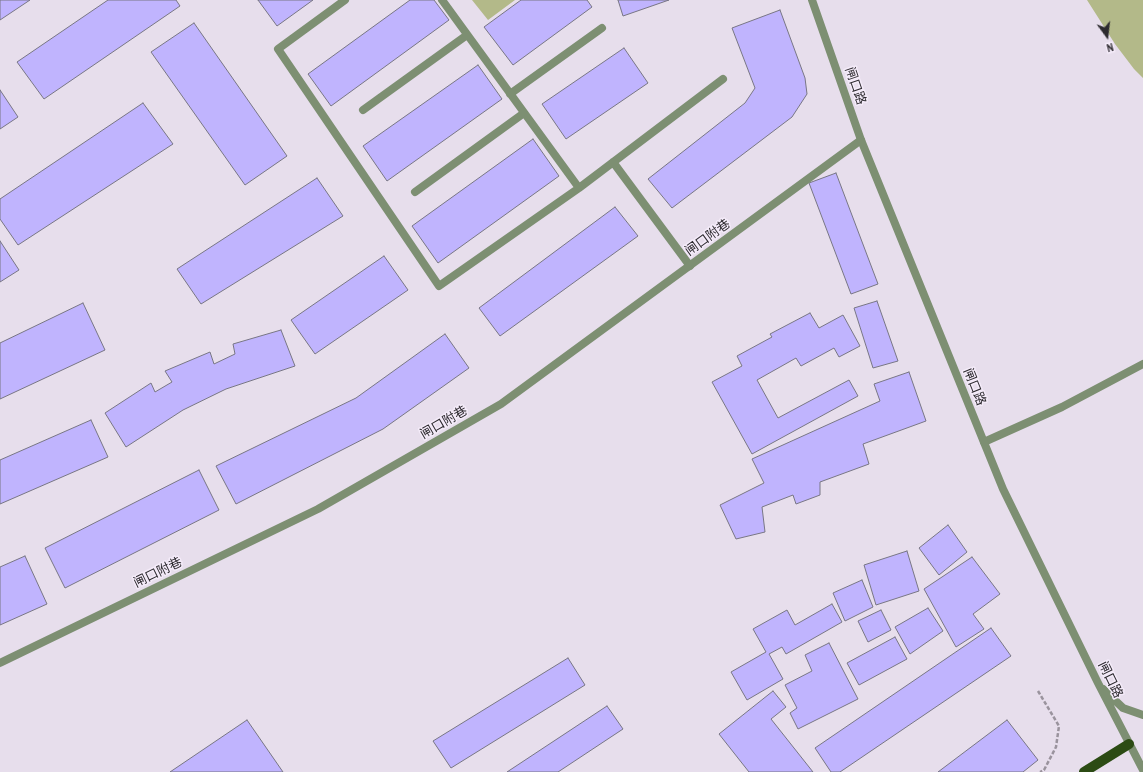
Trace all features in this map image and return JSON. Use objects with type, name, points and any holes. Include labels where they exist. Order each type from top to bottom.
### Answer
[{"type":"main road","points":[[1084,772],[1129,744]]},
{"type":"street","points":[[345,0],[278,48],[439,286],[579,188],[723,79]]},
{"type":"street","points":[[442,0],[579,188]]},
{"type":"street","name":"闸口路","points":[[812,0],[861,140],[1003,489],[1098,683],[1143,770]]},
{"type":"street","points":[[510,94],[602,28]]},
{"type":"street","points":[[363,110],[467,35]]},
{"type":"street","points":[[415,192],[524,113]]},
{"type":"street","name":"闸口附巷","points":[[0,663],[318,509],[501,404],[861,140]]},
{"type":"street","points":[[613,162],[690,266]]},
{"type":"street","points":[[984,442],[1062,407],[1143,364]]},
{"type":"street","points":[[1098,683],[1123,708],[1143,715]]},
{"type":"path","points":[[1038,691],[1059,726],[1056,747],[1044,770],[1040,772]]},
{"type":"green space","points":[[472,0],[515,0],[488,20]]},
{"type":"green space","points":[[1087,0],[1143,0],[1143,78],[1134,69],[1115,44]]},
{"type":"building","points":[[0,0],[30,0],[0,20]]},
{"type":"building","points":[[108,0],[176,0],[180,6],[44,99],[17,62]]},
{"type":"building","points":[[258,0],[313,0],[277,26]]},
{"type":"building","points":[[410,0],[434,0],[449,20],[331,106],[308,74]]},
{"type":"building","points":[[521,0],[587,0],[592,7],[513,65],[484,27]]},
{"type":"building","points":[[618,0],[669,0],[623,16]]},
{"type":"building","points":[[780,10],[805,78],[807,94],[792,117],[672,208],[648,179],[745,103],[755,88],[732,28]]},
{"type":"building","points":[[194,23],[287,156],[245,185],[151,52]]},
{"type":"building","points":[[624,48],[648,83],[566,139],[542,104]]},
{"type":"building","points":[[478,65],[502,99],[387,181],[363,146]]},
{"type":"building","points":[[0,90],[18,117],[0,129]]},
{"type":"building","points":[[143,103],[173,144],[18,245],[0,219],[0,199]]},
{"type":"building","points":[[533,139],[559,176],[438,263],[412,226]]},
{"type":"building","points":[[836,173],[878,284],[851,294],[809,183]]},
{"type":"building","points":[[317,178],[343,216],[201,304],[177,269]]},
{"type":"building","points":[[615,207],[638,236],[500,336],[479,308]]},
{"type":"building","points":[[0,241],[19,270],[0,282]]},
{"type":"building","points":[[384,256],[408,290],[315,354],[291,320]]},
{"type":"building","points":[[877,301],[898,361],[873,368],[854,308]]},
{"type":"building","points":[[83,303],[105,350],[0,399],[0,343]]},
{"type":"building","points":[[810,313],[819,328],[843,315],[860,346],[839,357],[834,348],[801,366],[796,358],[757,380],[778,418],[849,380],[858,396],[752,454],[712,382],[742,366],[737,356],[772,337],[770,334]]},
{"type":"building","points":[[281,330],[295,366],[226,389],[183,410],[126,447],[105,413],[151,383],[155,392],[172,382],[165,371],[210,352],[214,364],[235,354],[233,344]]},
{"type":"building","points":[[445,334],[469,368],[383,429],[236,504],[216,466],[356,398]]},
{"type":"building","points":[[909,372],[926,421],[863,444],[869,464],[820,482],[820,495],[796,504],[793,495],[762,507],[765,532],[736,539],[720,505],[764,483],[752,459],[880,401],[874,384]]},
{"type":"building","points":[[91,420],[108,457],[0,504],[0,460]]},
{"type":"building","points":[[199,470],[219,510],[65,588],[45,548]]},
{"type":"building","points":[[948,525],[967,552],[939,575],[919,548]]},
{"type":"building","points":[[907,551],[919,591],[876,605],[864,565]]},
{"type":"building","points":[[25,556],[47,604],[0,625],[0,567]]},
{"type":"building","points":[[972,557],[1000,594],[973,614],[984,629],[956,647],[924,589]]},
{"type":"building","points":[[862,580],[873,607],[845,621],[833,593]]},
{"type":"building","points":[[832,604],[842,622],[786,654],[782,647],[769,654],[783,679],[747,700],[731,672],[766,652],[753,629],[787,610],[795,625]]},
{"type":"building","points":[[928,608],[943,631],[910,654],[895,627]]},
{"type":"building","points":[[881,610],[891,630],[868,642],[858,621]]},
{"type":"building","points":[[991,628],[1011,656],[840,772],[831,772],[815,748]]},
{"type":"building","points":[[895,637],[907,659],[859,685],[847,663]]},
{"type":"building","points":[[829,643],[858,699],[798,729],[790,713],[797,708],[785,685],[812,671],[805,655]]},
{"type":"building","points":[[568,658],[585,685],[451,768],[433,741]]},
{"type":"building","points":[[773,691],[786,707],[771,719],[813,772],[749,772],[719,734]]},
{"type":"building","points":[[607,706],[623,729],[558,772],[507,772]]},
{"type":"building","points":[[247,720],[283,772],[170,772]]},
{"type":"building","points":[[1007,720],[1038,760],[1023,772],[938,772]]}]
